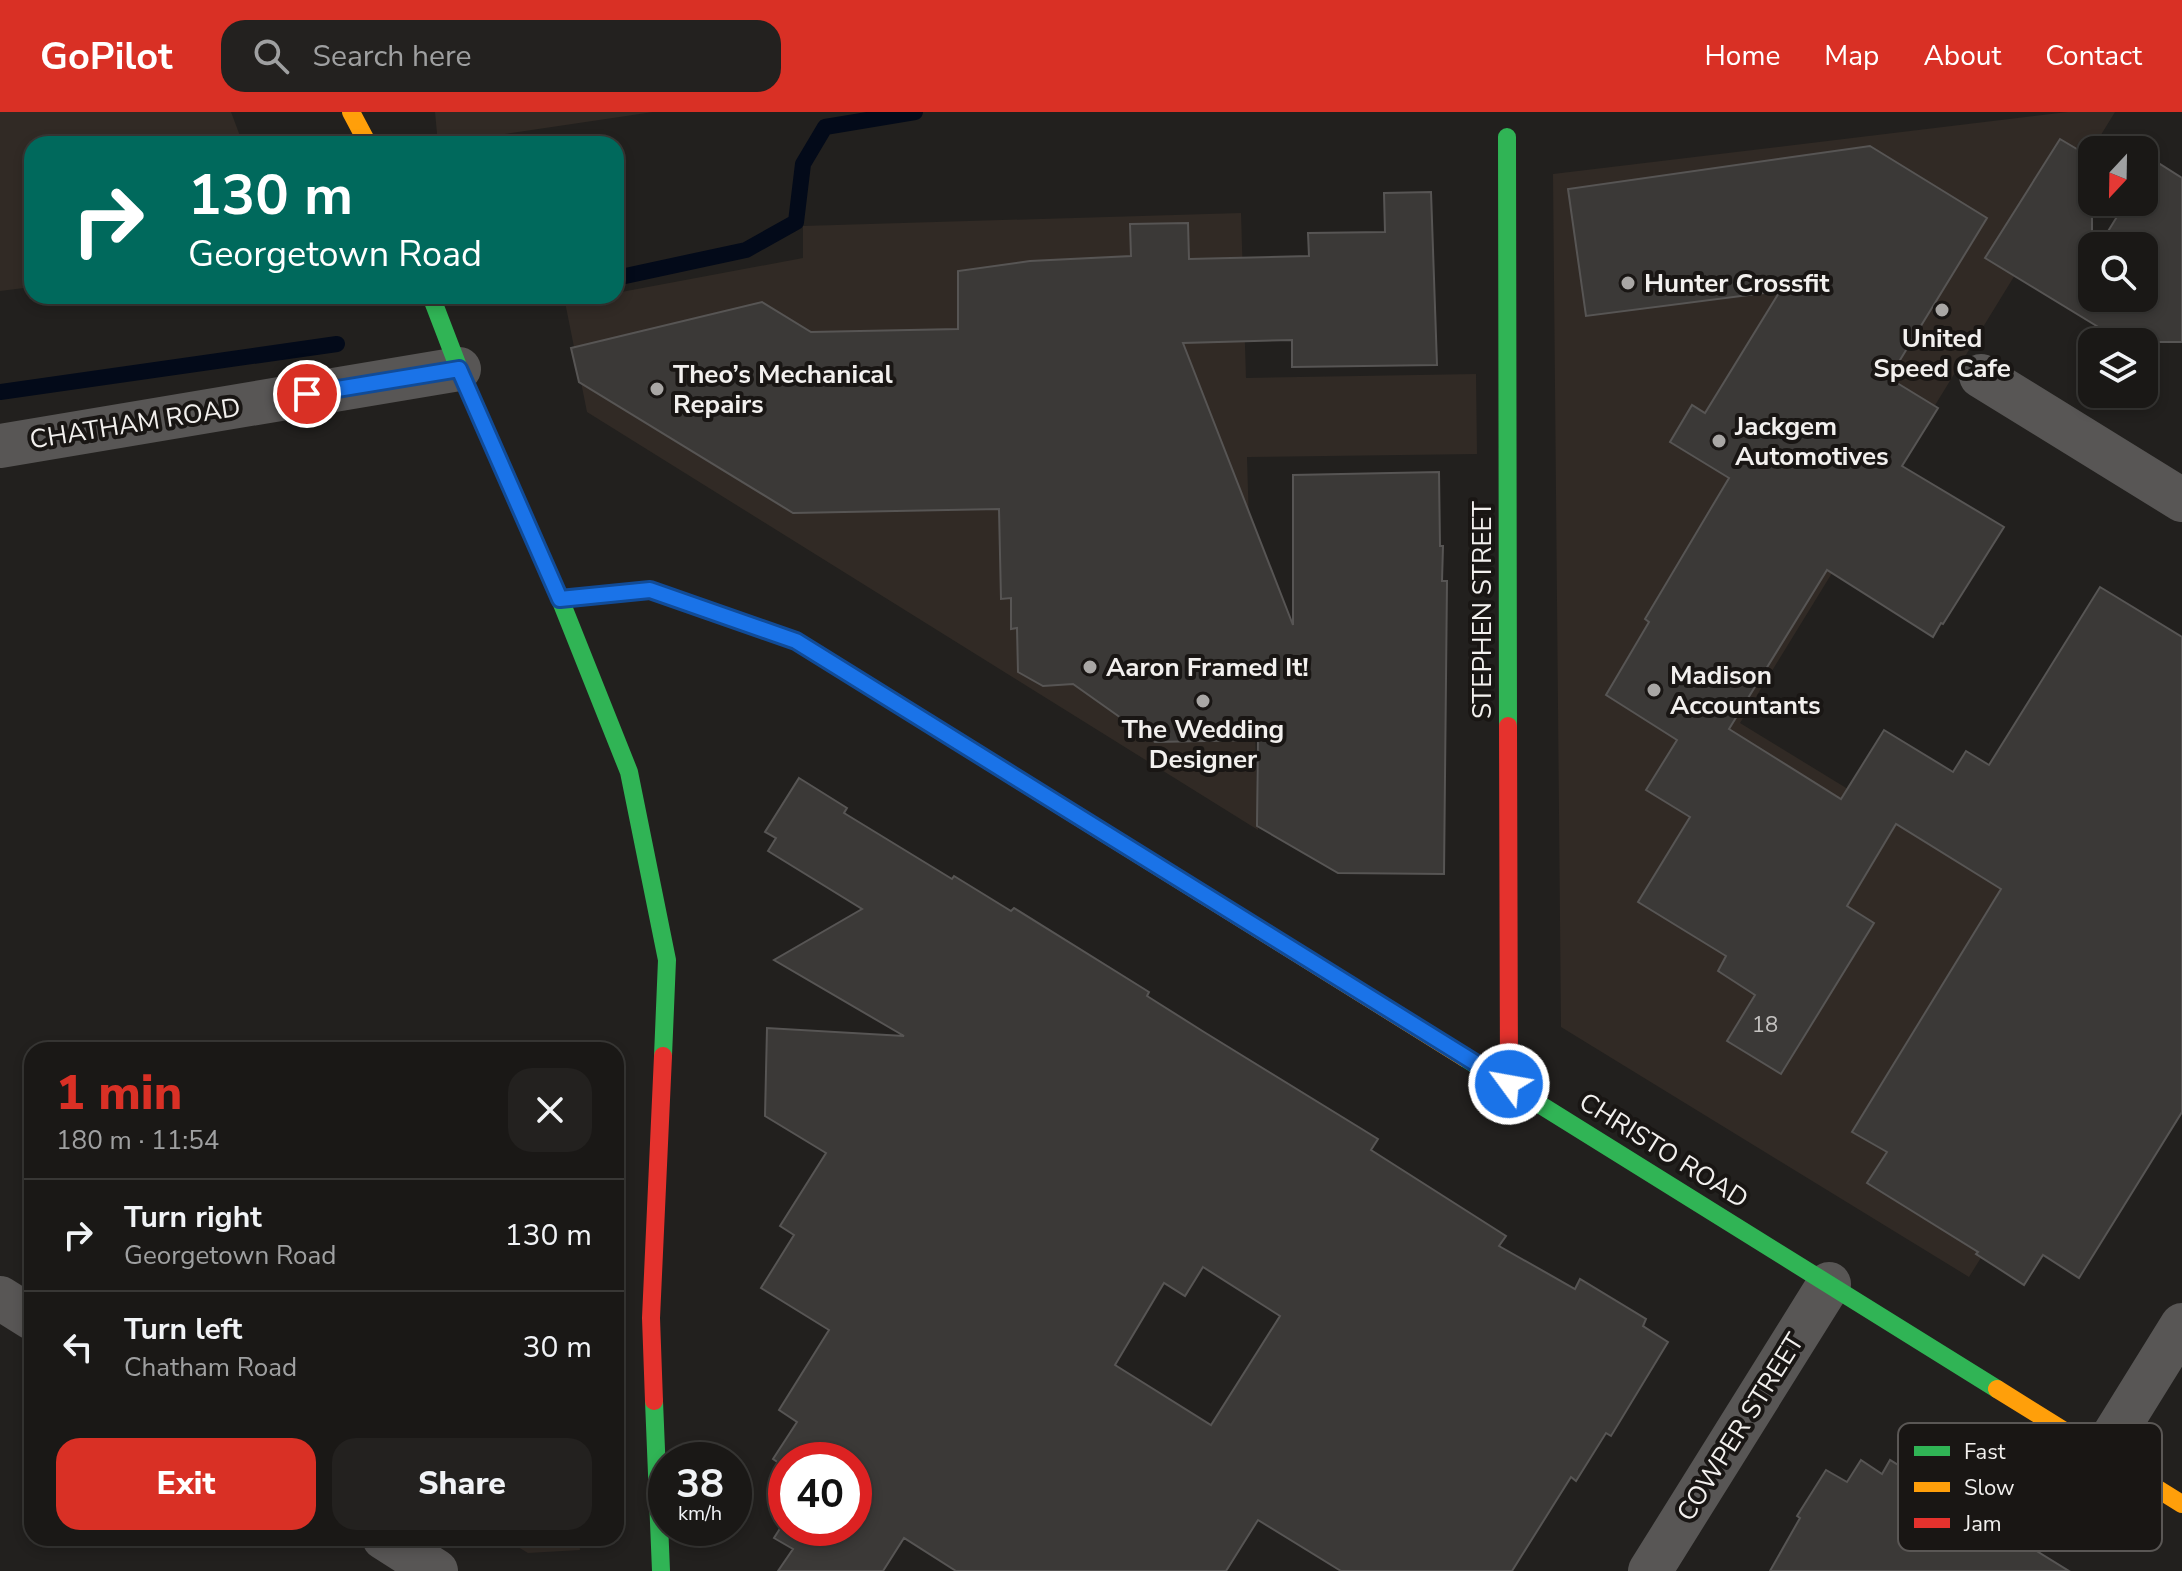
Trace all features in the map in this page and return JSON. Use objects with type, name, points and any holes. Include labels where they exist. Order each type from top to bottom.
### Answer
[{"type":"street","points":[[351,112],[364,136]]},
{"type":"street","points":[[371,112],[376,136]]},
{"type":"street","name":"STEPHEN STREET","points":[[1507,137],[1509,1084]]},
{"type":"street","points":[[434,304],[459,369],[560,599],[629,772],[667,960],[651,1318],[661,1571]]},
{"type":"street","name":"CHATHAM ROAD","points":[[0,446],[459,369]]},
{"type":"street","points":[[1981,376],[2182,500]]},
{"type":"street","name":"CHRISTO ROAD","points":[[560,599],[650,590],[796,641],[2052,1423]]},
{"type":"street","name":"COWPER STREET","points":[[1650,1571],[1829,1284]]},
{"type":"street","points":[[0,1298],[24,1313]]},
{"type":"street","points":[[2121,1423],[2182,1325]]},
{"type":"street","name":"CHRISTO ROAD","points":[[2162,1492],[2182,1504]]},
{"type":"street","points":[[397,1546],[436,1571]]},
{"type":"shaded area","points":[[0,112],[231,112],[240,136],[24,136],[24,288],[0,291]]},
{"type":"shaded area","points":[[435,112],[653,112],[492,136],[437,136]]},
{"type":"shaded area","points":[[2068,112],[2115,112],[2100,136],[2078,136],[2078,172],[1740,723],[2155,977],[1969,1277],[1561,1027],[1553,174]]},
{"type":"shaded area","points":[[1241,213],[1246,378],[1476,374],[1477,454],[1247,457],[1258,830],[587,412],[565,304],[624,304],[624,292],[803,258],[803,226]]},
{"type":"shaded area","points":[[516,1546],[580,1546],[580,1550],[528,1553]]},
{"type":"building","points":[[2060,139],[2078,150],[2078,216],[2092,216],[2092,232],[2078,232],[2078,312],[2158,312],[2158,232],[2108,232],[2117,216],[2158,216],[2158,163],[2182,178],[2182,342],[2158,342],[2158,328],[2100,328],[1985,258]]},
{"type":"building","points":[[1870,146],[1987,218],[1889,378],[1938,408],[1902,466],[2004,527],[1933,637],[1827,570],[1729,729],[1841,799],[1884,730],[1953,772],[1966,751],[1989,765],[2100,587],[2182,637],[2182,1112],[2079,1278],[2043,1255],[2024,1285],[1976,1254],[1978,1252],[1867,1183],[1887,1152],[1852,1132],[2001,889],[1896,824],[1847,906],[1874,923],[1781,1074],[1727,1041],[1755,995],[1718,971],[1726,956],[1638,902],[1690,817],[1646,790],[1677,740],[1606,695],[1649,622],[1645,619],[1729,478],[1670,442],[1692,405],[1705,413],[1780,291],[1586,316],[1568,189]]},
{"type":"building","points":[[1431,192],[1437,365],[1292,367],[1292,340],[1183,343],[1293,625],[1293,475],[1439,472],[1442,581],[1447,581],[1444,874],[1338,873],[1257,826],[1258,740],[1155,742],[1073,684],[1043,686],[1018,672],[1017,628],[1011,629],[1011,598],[1001,599],[999,509],[793,513],[579,382],[571,348],[762,302],[811,332],[958,329],[958,271],[1030,261],[1131,256],[1130,224],[1188,223],[1189,259],[1309,256],[1308,233],[1385,232],[1384,193]]},
{"type":"building","points":[[799,778],[847,808],[844,813],[952,879],[954,876],[1011,911],[1014,908],[1149,992],[1147,996],[1378,1139],[1371,1150],[1506,1236],[1499,1246],[1575,1289],[1580,1279],[1646,1319],[1643,1326],[1668,1342],[1611,1436],[1606,1433],[1576,1481],[1571,1477],[1512,1571],[1341,1571],[1258,1520],[1226,1571],[956,1571],[904,1538],[883,1571],[778,1571],[793,1549],[788,1546],[872,1546],[872,1442],[784,1442],[797,1422],[779,1410],[829,1330],[761,1288],[794,1235],[780,1226],[826,1153],[765,1116],[767,1028],[904,1036],[774,960],[862,909],[768,851],[776,838],[765,832]],"holes":[[[1203,1267],[1280,1316],[1211,1425],[1115,1365],[1164,1283],[1185,1296]]]},
{"type":"building","points":[[1861,1460],[1882,1474],[1890,1460],[1898,1465],[1898,1551],[2037,1551],[2069,1571],[1770,1571],[1800,1518],[1797,1516],[1826,1470],[1847,1482]]},
{"type":"waterway","points":[[624,276],[746,250],[796,222],[803,164],[825,127],[915,112]]},
{"type":"waterway","points":[[0,392],[337,344]]},
{"type":"traffic: fast","points":[[1507,137],[1508,726]]},
{"type":"traffic: fast","points":[[434,304],[459,369],[560,599],[629,772],[667,960],[663,1056]]},
{"type":"traffic: fast","points":[[560,599],[650,590],[796,641],[955,740]]},
{"type":"traffic: fast","points":[[1465,1058],[1997,1389]]},
{"type":"traffic: fast","points":[[654,1401],[661,1571]]},
{"type":"traffic: slow","points":[[351,112],[364,136]]},
{"type":"traffic: slow","points":[[955,740],[1465,1058]]},
{"type":"traffic: slow","points":[[1997,1389],[2052,1423]]},
{"type":"traffic: slow","points":[[2162,1492],[2182,1504]]},
{"type":"traffic: jam","points":[[1508,726],[1509,1084]]},
{"type":"traffic: jam","points":[[654,1401],[651,1318],[663,1056]]},
{"type":"place","name":"Hunter Crossfit","points":[[1628,283]]},
{"type":"place","name":"United Speed Cafe","points":[[1942,310]]},
{"type":"place","name":"Theo’s Mechanical Repairs","points":[[657,389]]},
{"type":"place","name":"Jackgem Automotives","points":[[1719,441]]},
{"type":"place","name":"Aaron Framed It!","points":[[1090,667]]},
{"type":"place","name":"Madison Accountants","points":[[1654,690]]},
{"type":"place","name":"The Wedding Designer","points":[[1203,701]]},
{"type":"route","points":[[307,394],[459,369],[560,599],[650,590],[796,641],[1509,1084]]}]
